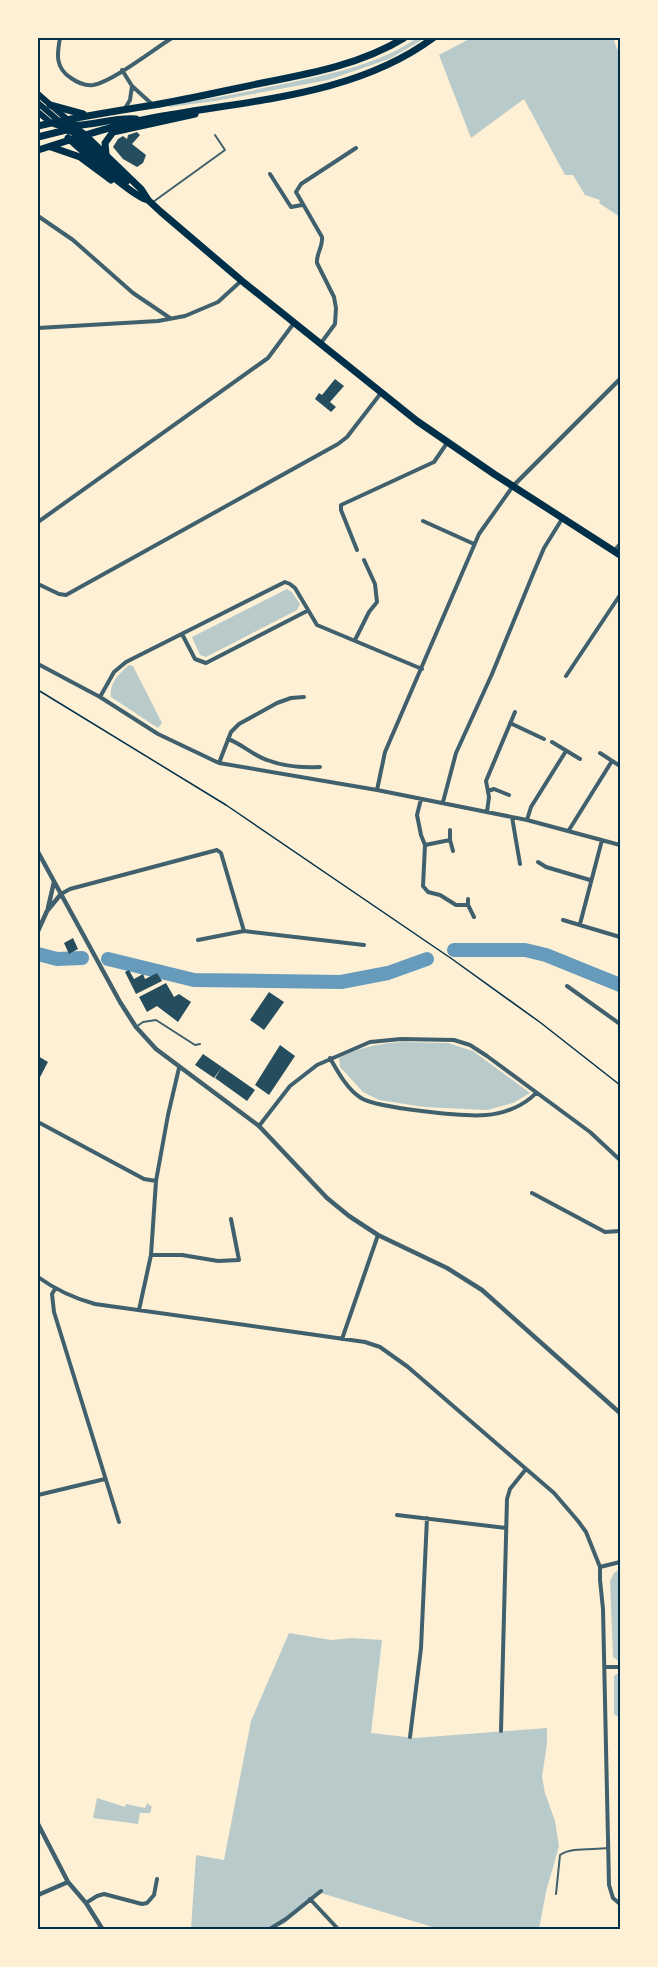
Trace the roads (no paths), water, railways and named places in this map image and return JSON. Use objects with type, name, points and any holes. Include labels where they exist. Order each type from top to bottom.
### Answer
[{"type":"highway","points":[[38,137],[90,115],[153,105],[313,73],[380,52],[404,38]]},
{"type":"highway","points":[[38,150],[145,119],[350,81],[392,63],[433,38]]},
{"type":"highway","points":[[50,105],[90,115]]},
{"type":"highway","points":[[106,154],[105,143],[113,132],[193,115],[202,110]]},
{"type":"highway","points":[[38,126],[64,126],[121,118],[145,119]]},
{"type":"highway","points":[[64,126],[130,190],[147,201],[381,393],[447,443],[617,553]]},
{"type":"highway","points":[[64,126],[77,137],[106,154],[141,189],[147,201]]},
{"type":"highway","points":[[48,147],[80,157],[135,199],[147,201]]},
{"type":"main road","points":[[38,94],[50,105],[64,126]]},
{"type":"main road","points":[[38,103],[64,126]]},
{"type":"main road","points":[[38,112],[64,126]]},
{"type":"street","points":[[60,38],[58,59],[62,70],[79,83],[90,85],[122,70],[172,38]]},
{"type":"street","points":[[122,70],[132,86],[153,105]]},
{"type":"street","points":[[124,110],[130,100],[132,86]]},
{"type":"street","points":[[321,343],[335,324],[336,303],[317,263],[317,256],[323,244],[322,237],[297,196],[297,188],[356,148]]},
{"type":"street","points":[[270,174],[291,207],[302,204]]},
{"type":"street","points":[[38,216],[73,240],[134,293],[171,319]]},
{"type":"street","points":[[38,328],[171,319],[185,316],[208,307],[227,295],[242,281]]},
{"type":"street","points":[[38,522],[268,358],[294,322]]},
{"type":"street","points":[[377,790],[385,752],[479,534],[513,486],[621,380]]},
{"type":"street","points":[[38,584],[66,595],[338,444],[347,437],[381,393]]},
{"type":"street","points":[[357,550],[341,505],[434,462],[447,443]]},
{"type":"street","points":[[442,802],[456,753],[492,674],[544,548],[562,518]]},
{"type":"street","points":[[423,521],[475,544]]},
{"type":"street","points":[[617,553],[621,544]]},
{"type":"street","points":[[355,640],[369,612],[377,602],[375,584],[364,560]]},
{"type":"street","points":[[99,698],[114,672],[126,662],[285,582],[295,588],[317,626],[422,669]]},
{"type":"street","points":[[566,676],[621,594]]},
{"type":"street","points":[[182,634],[195,659],[206,663],[307,611]]},
{"type":"street","points":[[38,664],[158,734],[219,763],[442,802],[569,830],[621,845]]},
{"type":"street","points":[[219,763],[231,732],[239,724],[277,703],[291,698],[304,697]]},
{"type":"street","points":[[487,812],[489,797],[486,781],[515,712]]},
{"type":"street","points":[[510,723],[544,739]]},
{"type":"street","points":[[228,739],[265,759],[302,766],[320,766]]},
{"type":"street","points":[[552,742],[580,759]]},
{"type":"street","points":[[527,820],[531,807],[566,751]]},
{"type":"street","points":[[600,753],[621,766]]},
{"type":"street","points":[[569,830],[612,761]]},
{"type":"street","points":[[487,791],[494,789],[509,795]]},
{"type":"street","points":[[421,799],[417,815],[425,845],[423,886],[428,892],[440,895],[456,905],[468,905]]},
{"type":"street","points":[[512,817],[520,864]]},
{"type":"street","points":[[450,830],[453,851]]},
{"type":"street","points":[[425,845],[450,840]]},
{"type":"street","points":[[580,924],[602,840]]},
{"type":"street","points":[[48,910],[61,894],[70,889],[217,850],[221,853],[244,931]]},
{"type":"street","points":[[38,852],[136,1027],[156,1049],[259,1125],[327,1198],[349,1216],[378,1235],[447,1268],[483,1290],[621,1413]]},
{"type":"street","points":[[538,862],[546,867],[590,880]]},
{"type":"street","points":[[544,875],[546,867]]},
{"type":"street","points":[[38,931],[48,910],[54,882]]},
{"type":"street","points":[[468,899],[468,905],[474,917]]},
{"type":"street","points":[[563,920],[621,937]]},
{"type":"street","points":[[198,940],[244,931],[364,945]]},
{"type":"street","points":[[567,986],[621,1024]]},
{"type":"street","points":[[259,1125],[291,1086],[317,1065],[330,1058],[370,1042],[401,1039],[454,1040],[470,1045],[487,1056],[591,1132],[621,1160]]},
{"type":"street","points":[[330,1058],[339,1074],[361,1098],[382,1106],[486,1115],[520,1105],[536,1093]]},
{"type":"street","points":[[139,1310],[151,1255],[156,1181],[179,1068]]},
{"type":"street","points":[[38,1122],[144,1179],[156,1181]]},
{"type":"street","points":[[532,1193],[605,1232],[621,1231]]},
{"type":"street","points":[[151,1255],[182,1255],[218,1261],[239,1260],[231,1220]]},
{"type":"street","points":[[342,1339],[378,1235]]},
{"type":"street","points":[[38,1277],[55,1289],[76,1299],[95,1304],[342,1339],[380,1347],[393,1354],[554,1494],[586,1532],[600,1567],[605,1668],[610,1893],[621,1904]]},
{"type":"street","points":[[55,1289],[52,1294],[54,1312],[119,1522]]},
{"type":"street","points":[[501,1731],[507,1499],[510,1489],[526,1468]]},
{"type":"street","points":[[38,1495],[105,1479]]},
{"type":"street","points":[[397,1515],[506,1528]]},
{"type":"street","points":[[410,1737],[421,1648],[427,1518]]},
{"type":"street","points":[[600,1567],[621,1562]]},
{"type":"street","points":[[605,1668],[621,1667]]},
{"type":"street","points":[[38,1824],[68,1882],[86,1903],[103,1929]]},
{"type":"street","points":[[86,1903],[104,1894],[142,1904],[147,1903],[154,1895],[157,1879]]},
{"type":"street","points":[[38,1895],[68,1882]]},
{"type":"street","points":[[268,1929],[286,1919],[321,1891]]},
{"type":"street","points":[[310,1899],[339,1929]]},
{"type":"lane","points":[[147,201],[225,150],[215,135]]},
{"type":"lane","points":[[136,1027],[156,1020],[195,1045],[200,1044]]},
{"type":"lane","points":[[556,1894],[560,1854],[566,1851],[608,1848]]},
{"type":"waterway","points":[[454,950],[525,950],[546,955],[620,985]]},
{"type":"waterway","points":[[38,954],[57,959],[82,958]]},
{"type":"waterway","points":[[108,959],[194,980],[341,982],[388,973],[427,959]]}]
